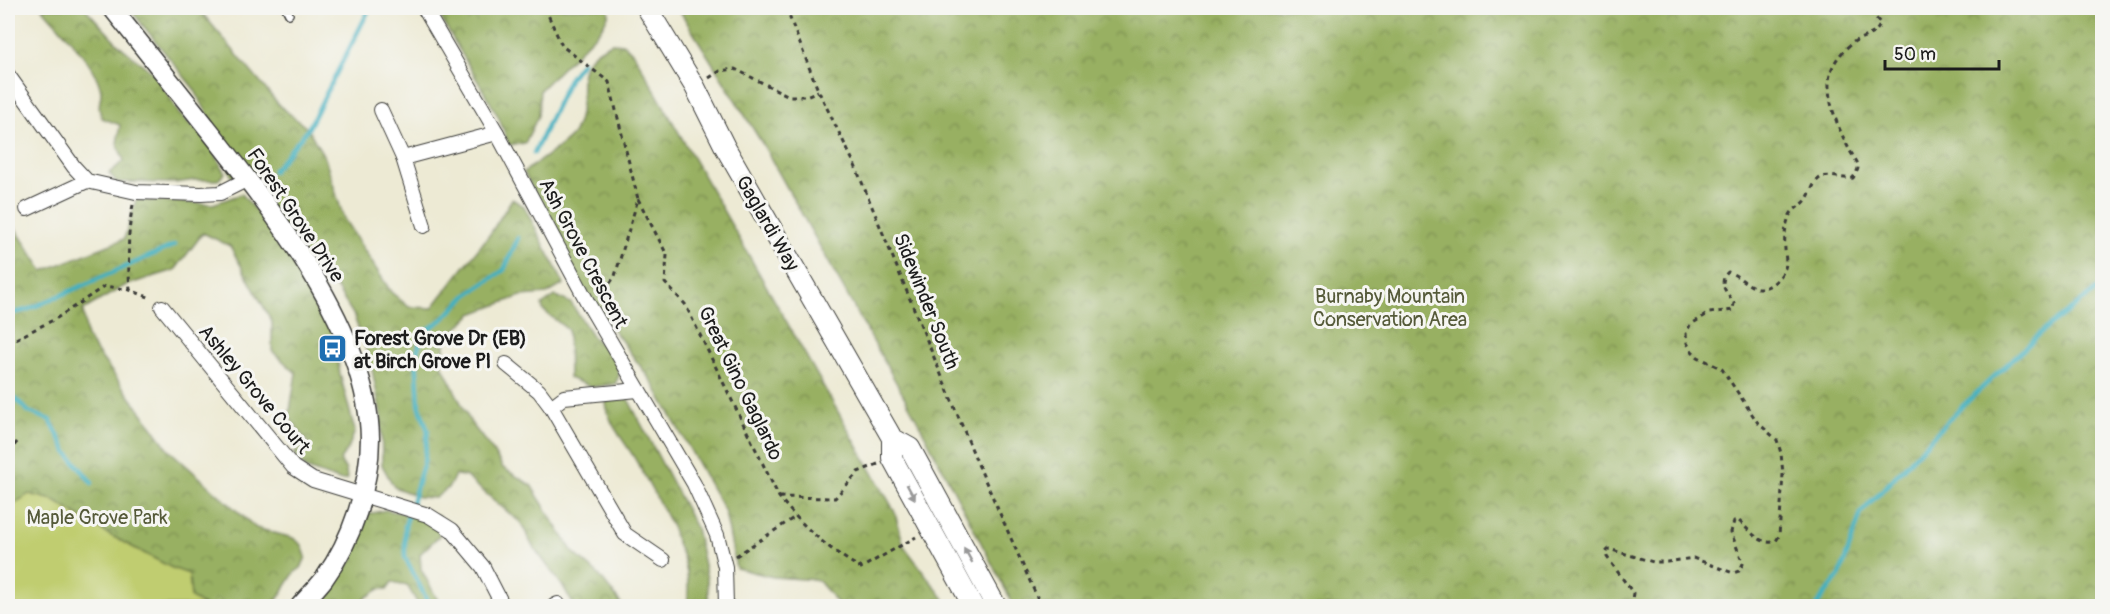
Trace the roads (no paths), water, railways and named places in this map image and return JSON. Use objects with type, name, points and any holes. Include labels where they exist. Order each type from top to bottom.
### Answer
[{"type":"main road","name":"Gaglardi Way","points":[[647,8],[695,87],[725,147],[892,438],[892,458],[973,606]]},
{"type":"main road","name":"Gaglardi Way","points":[[892,438],[910,448],[996,606]]},
{"type":"street","name":"Forest Grove Drive","points":[[112,8],[248,179],[296,248],[335,315],[354,355],[366,399],[370,438],[362,496],[339,554],[324,578],[300,606]]},
{"type":"street","name":"Ash Grove Crescent","points":[[424,8],[497,133],[589,305],[694,484],[717,535],[723,560],[726,606]]},
{"type":"street","points":[[8,75],[74,167],[87,181],[136,192],[201,194],[220,193],[248,179]]},
{"type":"street","points":[[381,110],[403,158],[424,226]]},
{"type":"street","points":[[403,158],[497,133]]},
{"type":"street","points":[[27,209],[87,181]]},
{"type":"street","name":"Ashley Grove Court","points":[[162,307],[293,467],[313,480],[417,512],[452,530],[483,567],[503,606]]},
{"type":"street","points":[[506,364],[539,391],[551,407],[625,534],[663,560]]},
{"type":"street","points":[[551,407],[564,397],[638,390]]},
{"type":"waterway","points":[[273,171],[308,129],[370,8]]},
{"type":"waterway","points":[[534,153],[569,79],[582,62]]},
{"type":"waterway","points":[[430,606],[405,557],[405,526],[424,462],[428,431],[419,405],[416,355],[423,333],[443,319],[467,295],[504,270],[518,238]]},
{"type":"waterway","points":[[8,314],[27,310],[175,245]]},
{"type":"waterway","points":[[1816,606],[1840,575],[1861,513],[1954,414],[2044,330],[2102,286]]},
{"type":"waterway","points":[[8,391],[29,412],[50,420],[67,452],[92,483]]},
{"type":"place","name":"Forest Grove Dr (EB) at Birch Grove Pl","points":[[333,349]]},
{"type":"park label","name":"Burnaby Mountain Conservation Area","points":[[1390,308]]},
{"type":"park label","name":"Maple Grove Park","points":[[97,517]]}]
